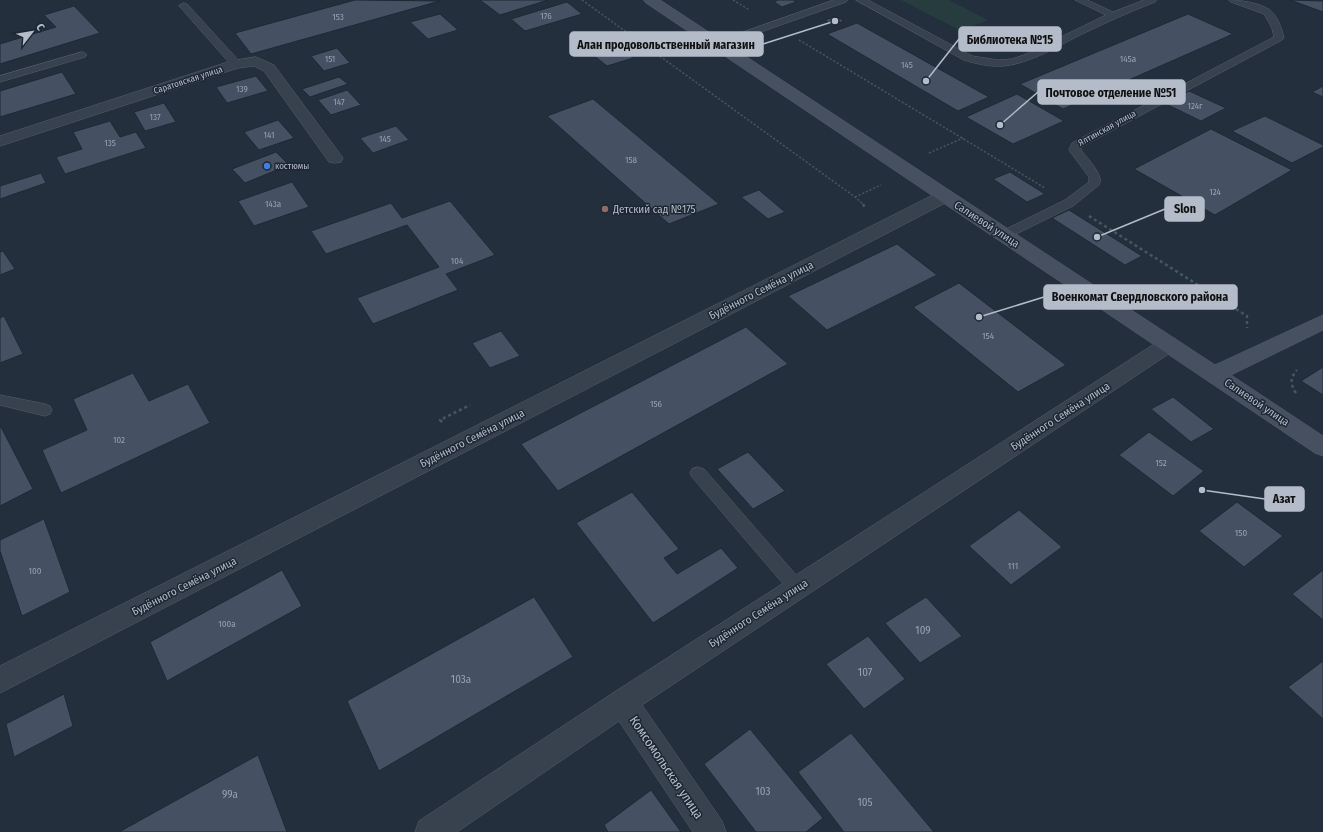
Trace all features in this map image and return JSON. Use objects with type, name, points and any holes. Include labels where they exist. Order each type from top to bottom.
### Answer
[{"type":"main road","name":"Салиевой улица","points":[[651,0],[1323,447]]},
{"type":"main road","points":[[1214,374],[1323,322]]},
{"type":"street","name":"Саратовская улица","points":[[0,141],[236,64],[256,61],[269,68],[335,158]]},
{"type":"street","name":"Будённого Семёна улица","points":[[0,680],[944,196]]},
{"type":"street","name":"Будённого Семёна улица","points":[[430,832],[623,702],[1169,344]]},
{"type":"street","name":"Комсомольская улица","points":[[623,702],[711,832]]},
{"type":"lane","points":[[718,44],[842,0]]},
{"type":"lane","points":[[861,0],[968,58],[982,62],[999,64],[1014,62],[1027,57],[1113,15],[1152,0]]},
{"type":"lane","points":[[1080,0],[1113,15]]},
{"type":"lane","name":"Ялтинская улица","points":[[1004,235],[1069,203],[1095,183],[1095,177],[1075,150],[1076,145],[1278,38],[1277,28],[1267,12],[1234,0]]},
{"type":"lane","points":[[184,6],[236,64]]},
{"type":"lane","points":[[0,79],[82,55]]},
{"type":"lane","points":[[0,400],[45,410]]},
{"type":"lane","points":[[698,473],[797,588]]},
{"type":"path","points":[[582,0],[856,197],[864,205],[866,212]]},
{"type":"path","points":[[734,0],[1069,203],[1247,316],[1246,334]]},
{"type":"path","points":[[929,153],[963,138]]},
{"type":"path","points":[[856,197],[882,185]]},
{"type":"path","points":[[1297,370],[1293,374],[1291,383],[1297,396]]},
{"type":"path","points":[[458,445],[440,420],[475,402]]},
{"type":"green space","points":[[901,0],[949,0],[988,20],[961,31]]},
{"type":"building","points":[[355,0],[440,1],[251,54],[235,33]]},
{"type":"building","points":[[480,0],[548,0],[500,15]]},
{"type":"building","points":[[778,0],[793,0],[796,2],[782,7],[774,2]]},
{"type":"building","points":[[1290,0],[1323,1],[1323,12]]},
{"type":"building","points":[[567,2],[582,14],[525,31],[511,19]]},
{"type":"building","points":[[74,6],[100,33],[0,64],[0,44],[56,27],[44,15]]},
{"type":"building","points":[[440,14],[458,30],[428,39],[410,22]]},
{"type":"building","points":[[1188,14],[1233,34],[1063,109],[1020,84]]},
{"type":"building","points":[[836,16],[844,21],[833,25],[825,20]]},
{"type":"building","points":[[857,23],[989,97],[958,111],[827,34]]},
{"type":"building","points":[[603,34],[633,58],[607,66],[577,42]]},
{"type":"building","points":[[337,48],[350,63],[324,71],[311,56]]},
{"type":"building","points":[[62,72],[76,94],[0,117],[0,91]]},
{"type":"building","points":[[256,76],[268,91],[227,103],[216,87]]},
{"type":"building","points":[[339,77],[348,84],[310,97],[302,89]]},
{"type":"building","points":[[1323,86],[1323,97],[1312,92]]},
{"type":"building","points":[[347,90],[361,105],[331,115],[318,100]]},
{"type":"building","points":[[1189,91],[1226,108],[1201,121],[1164,103]]},
{"type":"building","points":[[1017,94],[1064,121],[1013,144],[966,117]]},
{"type":"building","points":[[593,99],[719,204],[669,224],[547,116]]},
{"type":"building","points":[[164,103],[176,122],[145,131],[134,112]]},
{"type":"building","points":[[1265,116],[1323,145],[1323,147],[1292,163],[1232,131]]},
{"type":"building","points":[[278,120],[294,138],[259,150],[244,132]]},
{"type":"building","points":[[110,121],[120,137],[136,132],[146,148],[65,174],[56,157],[82,149],[73,132]]},
{"type":"building","points":[[396,126],[409,140],[373,153],[360,138]]},
{"type":"building","points":[[1211,129],[1292,170],[1215,215],[1134,169]]},
{"type":"building","points":[[276,152],[289,165],[245,183],[232,169]]},
{"type":"building","points":[[1010,172],[1045,194],[1027,202],[993,179]]},
{"type":"building","points":[[41,173],[46,183],[0,199],[0,186]]},
{"type":"building","points":[[292,182],[309,207],[254,226],[238,201]]},
{"type":"building","points":[[759,190],[785,212],[768,219],[741,197]]},
{"type":"building","points":[[450,201],[495,255],[446,274],[458,290],[373,324],[357,298],[439,267],[407,225],[326,254],[311,231],[391,203],[402,218]]},
{"type":"building","points":[[1069,210],[1142,256],[1125,265],[1052,218]]},
{"type":"building","points":[[897,244],[937,275],[827,330],[788,296]]},
{"type":"building","points":[[3,251],[15,269],[0,275],[0,252]]},
{"type":"building","points":[[959,283],[1066,365],[1018,392],[913,307]]},
{"type":"building","points":[[1177,286],[1204,304],[1196,309],[1169,291]]},
{"type":"building","points":[[4,316],[23,354],[0,363],[0,318]]},
{"type":"building","points":[[746,327],[788,364],[558,491],[521,444]]},
{"type":"building","points":[[501,331],[520,356],[490,368],[472,343]]},
{"type":"building","points":[[1323,367],[1323,395],[1301,381]]},
{"type":"building","points":[[133,373],[149,401],[188,384],[210,423],[61,493],[42,450],[87,430],[73,399]]},
{"type":"building","points":[[1173,397],[1214,429],[1191,442],[1151,409]]},
{"type":"building","points":[[0,425],[33,489],[0,506]]},
{"type":"building","points":[[1149,432],[1204,471],[1173,496],[1119,455]]},
{"type":"building","points":[[748,452],[785,491],[753,509],[717,469]]},
{"type":"building","points":[[632,492],[679,549],[664,558],[677,574],[721,548],[738,568],[653,623],[576,523]]},
{"type":"building","points":[[1237,502],[1283,536],[1244,567],[1199,531]]},
{"type":"building","points":[[1019,510],[1062,547],[1011,585],[969,546]]},
{"type":"building","points":[[44,519],[70,592],[22,616],[0,551],[0,540]]},
{"type":"building","points":[[282,570],[302,606],[167,681],[150,642]]},
{"type":"building","points":[[1323,570],[1323,620],[1292,594]]},
{"type":"building","points":[[534,597],[573,657],[379,771],[347,701]]},
{"type":"building","points":[[926,597],[962,636],[920,663],[885,623]]},
{"type":"building","points":[[868,636],[905,679],[864,709],[826,664]]},
{"type":"building","points":[[1323,661],[1323,719],[1288,687]]},
{"type":"building","points":[[64,694],[73,726],[14,757],[6,724]]},
{"type":"building","points":[[750,729],[823,818],[806,832],[756,832],[704,764]]},
{"type":"building","points":[[851,733],[934,832],[844,832],[798,772]]},
{"type":"building","points":[[258,755],[287,832],[119,832]]},
{"type":"building","points":[[651,790],[681,832],[608,832],[604,825]]},
{"type":"place","name":"Алан продовольственный магазин","points":[[835,21]]},
{"type":"place","name":"Библиотека №15","points":[[926,81]]},
{"type":"place","name":"Почтовое отделение №51","points":[[1000,125]]},
{"type":"place","name":"костюмы","points":[[267,166]]},
{"type":"place","name":"Детский сад №175","points":[[605,209]]},
{"type":"place","name":"Slon","points":[[1097,237]]},
{"type":"place","name":"Военкомат Свердловского района","points":[[979,317]]},
{"type":"place","name":"Азат","points":[[1202,490]]}]
